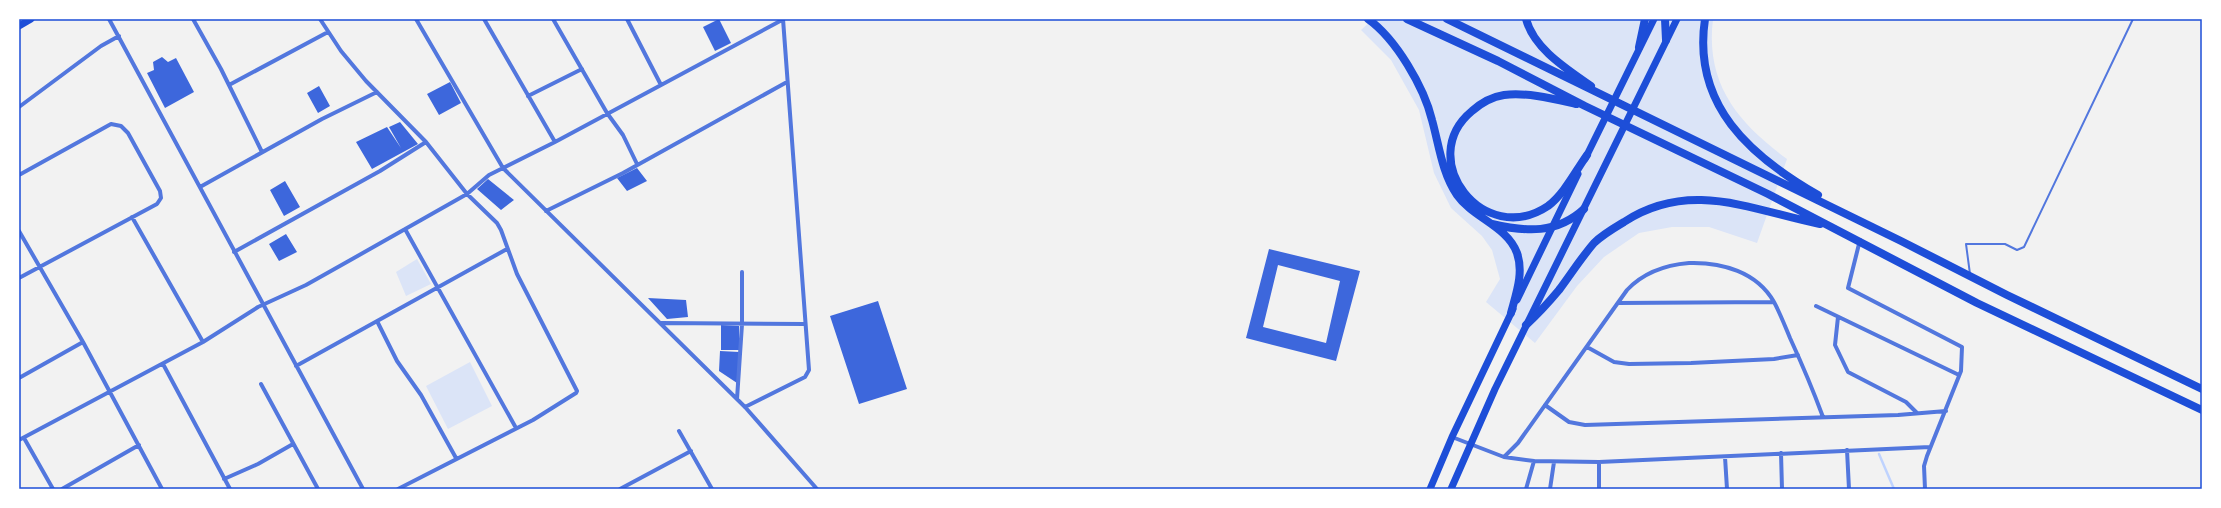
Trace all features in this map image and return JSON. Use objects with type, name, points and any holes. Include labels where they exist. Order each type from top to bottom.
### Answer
[{"type":"highway","points":[[1368,19],[1390,40],[1410,70],[1427,102],[1447,176],[1457,195],[1472,211],[1491,224],[1512,243],[1520,263],[1520,275],[1511,313]]},
{"type":"highway","points":[[1407,19],[1498,61],[1585,106],[1860,240],[1977,302],[2202,410]]},
{"type":"highway","points":[[1447,19],[1854,218],[1970,277],[2202,389]]},
{"type":"highway","points":[[1526,19],[1530,30],[1544,48],[1606,97]]},
{"type":"highway","points":[[1639,47],[1645,19]]},
{"type":"highway","points":[[1665,19],[1666,40]]},
{"type":"highway","points":[[1705,19],[1704,46],[1710,82],[1719,108],[1729,123],[1741,139],[1761,157],[1854,218]]},
{"type":"highway","points":[[1585,106],[1532,96],[1512,95],[1490,99],[1470,112],[1458,128],[1453,138],[1451,160],[1458,184],[1472,202],[1490,213],[1508,217],[1528,216],[1549,205],[1561,192],[1587,155]]},
{"type":"highway","points":[[1526,325],[1554,296],[1595,242],[1634,216],[1661,205],[1681,200],[1702,199],[1757,208],[1832,226]]},
{"type":"highway","points":[[1491,224],[1523,230],[1552,228],[1571,220],[1584,209]]},
{"type":"main road","points":[[19,26],[31,19]]},
{"type":"main road","points":[[1430,489],[1452,437],[1511,313],[1627,71],[1654,19]]},
{"type":"main road","points":[[1451,489],[1470,444],[1526,325],[1677,19]]},
{"type":"street","points":[[109,19],[262,305],[363,489]]},
{"type":"street","points":[[193,19],[229,85],[262,152]]},
{"type":"street","points":[[320,19],[353,67],[426,142],[467,194],[497,223],[517,274],[577,390],[576,393],[543,414],[398,489]]},
{"type":"street","points":[[416,19],[503,168],[745,407],[817,489]]},
{"type":"street","points":[[484,19],[555,142]]},
{"type":"street","points":[[553,19],[608,113],[623,135],[637,164]]},
{"type":"street","points":[[627,19],[662,85]]},
{"type":"street","points":[[19,440],[110,393],[203,342],[262,305],[306,285],[406,229],[467,194],[489,175],[555,142],[782,20],[808,374],[745,407]]},
{"type":"street","points":[[229,85],[328,32]]},
{"type":"street","points":[[19,107],[100,46],[119,36]]},
{"type":"street","points":[[528,96],[582,69]]},
{"type":"street","points":[[546,211],[637,164],[787,82]]},
{"type":"street","points":[[200,187],[322,119],[377,92]]},
{"type":"street","points":[[19,175],[111,124],[121,126],[128,133],[160,191],[160,198],[157,204],[19,278]]},
{"type":"street","points":[[234,252],[380,171],[426,142]]},
{"type":"street","points":[[132,217],[203,342]]},
{"type":"street","points":[[406,229],[437,288],[516,428]]},
{"type":"street","points":[[19,231],[82,342],[162,489]]},
{"type":"street","points":[[1860,240],[1848,288],[1961,346],[1959,375],[1924,466],[1925,489]]},
{"type":"street","points":[[296,366],[507,249]]},
{"type":"street","points":[[1504,457],[1518,443],[1636,280],[1649,272],[1664,267],[1694,263],[1710,264],[1734,269],[1758,282],[1774,302],[1798,355],[1823,417]]},
{"type":"street","points":[[737,399],[742,324],[742,272]]},
{"type":"street","points":[[1618,303],[1774,302]]},
{"type":"street","points":[[1816,306],[1959,375]]},
{"type":"street","points":[[1838,317],[1835,341],[1848,372],[1906,402],[1917,413]]},
{"type":"street","points":[[377,321],[397,361],[420,394],[456,458]]},
{"type":"street","points":[[661,324],[805,324]]},
{"type":"street","points":[[19,378],[82,342]]},
{"type":"street","points":[[1587,347],[1614,362],[1629,364],[1774,359],[1798,355]]},
{"type":"street","points":[[162,364],[230,489]]},
{"type":"street","points":[[261,384],[318,489]]},
{"type":"street","points":[[1545,405],[1569,422],[1584,425],[1823,417],[1946,411]]},
{"type":"street","points":[[679,431],[712,489]]},
{"type":"street","points":[[1452,437],[1504,457],[1554,462],[1599,462],[1847,450],[1930,448]]},
{"type":"street","points":[[24,438],[53,489]]},
{"type":"street","points":[[224,479],[258,464],[293,444]]},
{"type":"street","points":[[62,489],[139,445]]},
{"type":"street","points":[[1847,450],[1850,489]]},
{"type":"street","points":[[620,489],[691,451]]},
{"type":"street","points":[[1781,453],[1782,489]]},
{"type":"street","points":[[1725,457],[1727,489]]},
{"type":"street","points":[[1526,489],[1534,461]]},
{"type":"street","points":[[1550,489],[1554,462]]},
{"type":"street","points":[[1599,462],[1599,489]]},
{"type":"lane","points":[[1970,277],[1966,244],[2005,244],[2017,250],[2024,247],[2133,19]]},
{"type":"shaded area","points":[[1373,19],[1713,19],[1712,42],[1714,63],[1720,82],[1729,100],[1740,116],[1754,131],[1787,159],[1757,243],[1709,227],[1672,227],[1639,233],[1604,257],[1577,286],[1535,343],[1486,302],[1500,279],[1492,250],[1482,236],[1451,208],[1434,173],[1419,110],[1391,60],[1361,30]]},
{"type":"shaded area","points":[[417,259],[431,284],[406,296],[396,272]]},
{"type":"shaded area","points":[[470,362],[492,406],[448,429],[426,386]]},
{"type":"building","points":[[719,19],[731,43],[715,51],[703,27]]},
{"type":"building","points":[[162,57],[168,62],[176,58],[194,92],[165,108],[147,73],[154,70],[153,62]]},
{"type":"building","points":[[450,82],[461,103],[439,115],[427,94]]},
{"type":"building","points":[[319,86],[330,106],[318,113],[307,93]]},
{"type":"building","points":[[400,122],[418,144],[372,169],[356,142],[387,127],[401,148],[389,127]]},
{"type":"building","points":[[637,168],[647,181],[627,191],[617,178]]},
{"type":"building","points":[[488,179],[514,200],[501,210],[477,189]]},
{"type":"building","points":[[285,181],[300,207],[284,216],[270,190]]},
{"type":"building","points":[[286,234],[297,252],[279,261],[269,244]]},
{"type":"building","points":[[1269,249],[1360,271],[1336,361],[1246,338]],"holes":[[[1278,265],[1340,281],[1326,343],[1263,327]]]},
{"type":"building","points":[[648,298],[686,300],[688,317],[667,319]]},
{"type":"building","points":[[878,301],[907,389],[859,404],[830,316]]},
{"type":"building","points":[[721,325],[739,326],[739,350],[721,350]]},
{"type":"building","points":[[720,351],[739,352],[737,383],[719,371]]},
{"type":"waterway","points":[[1879,454],[1894,489]]}]
